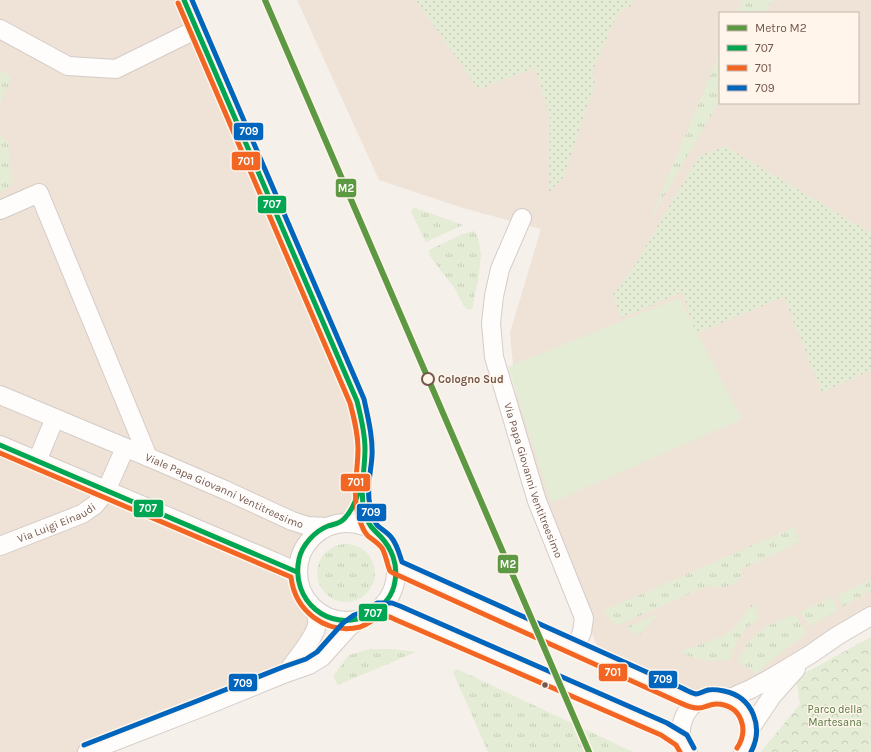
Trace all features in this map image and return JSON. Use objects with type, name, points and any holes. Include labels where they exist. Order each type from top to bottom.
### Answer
[{"type":"street","name":"Viale Papa Giovanni Ventitreesimo","points":[[184,0],[357,401],[366,442],[362,480],[362,500],[366,518],[372,530]]},
{"type":"street","points":[[0,29],[68,66],[116,69],[196,29]]},
{"type":"street","points":[[0,210],[39,193],[148,457]]},
{"type":"street","name":"Via Papa Giovanni Ventitreesimo","points":[[522,218],[500,269],[494,296],[490,323],[494,357],[537,501],[584,618],[582,632],[575,648]]},
{"type":"street","name":"Viale Papa Giovanni Ventitreesimo","points":[[0,396],[148,457],[292,521],[308,526],[332,525],[348,523],[364,526],[372,530],[383,539],[392,553],[396,567],[394,586],[390,595],[380,608],[368,617],[350,621],[337,620],[321,615],[308,603],[304,597],[297,572],[299,559],[302,551],[312,537],[332,525],[348,515],[356,500],[362,480]]},
{"type":"street","points":[[37,461],[55,418]]},
{"type":"street","points":[[0,445],[297,572]]},
{"type":"street","points":[[106,491],[125,448]]},
{"type":"street","name":"Via Luigi Einaudi","points":[[0,546],[82,514],[96,505],[106,491]]},
{"type":"street","points":[[396,567],[679,695],[698,701]]},
{"type":"street","points":[[380,608],[391,610],[664,729],[686,749]]},
{"type":"street","points":[[286,673],[305,649],[316,630],[318,620],[315,610]]},
{"type":"street","points":[[728,699],[751,689],[772,677],[871,616]]},
{"type":"street","points":[[87,752],[309,665],[322,657],[348,628],[358,620]]},
{"type":"street","points":[[750,729],[772,696],[810,654]]},
{"type":"street","points":[[686,749],[682,727],[684,717],[690,708],[698,701],[718,697],[728,699],[737,704],[749,721],[750,736],[744,752]]},
{"type":"shaded area","points":[[0,0],[185,0],[361,432],[355,495],[344,514],[337,521],[331,522],[316,530],[304,542],[297,559],[295,574],[297,588],[315,621],[283,671],[77,752],[0,752]]},
{"type":"shaded area","points":[[297,0],[871,0],[871,613],[750,688],[699,699],[599,651],[540,500],[518,416],[510,333],[541,229],[463,208],[379,180]]},
{"type":"green space","points":[[416,0],[633,0],[631,6],[618,13],[593,70],[595,85],[564,176],[549,193],[550,118],[535,68],[479,90]]},
{"type":"green space","points":[[742,0],[773,0],[767,12],[736,12]]},
{"type":"green space","points":[[719,54],[719,102],[649,222]]},
{"type":"green space","points":[[0,70],[12,77],[0,104]]},
{"type":"green space","points":[[0,134],[8,143],[13,184],[0,192]]},
{"type":"green space","points":[[725,146],[871,233],[871,370],[822,393],[784,297],[695,334],[683,292],[621,318],[613,294],[630,273],[699,156]]},
{"type":"green space","points":[[413,208],[463,225],[426,242],[412,214],[411,211]]},
{"type":"green space","points":[[475,231],[479,241],[481,255],[474,302],[472,309],[467,310],[454,287],[430,256],[429,250],[463,234]]},
{"type":"green space","points":[[679,298],[742,419],[551,503],[508,367]]},
{"type":"green space","points":[[794,527],[800,542],[740,570],[743,578],[730,585],[714,587],[709,585],[619,625],[610,620],[604,612],[608,608]]},
{"type":"green space","points":[[340,544],[352,544],[367,552],[375,567],[375,579],[367,594],[352,602],[340,602],[325,594],[317,579],[317,567],[325,552]]},
{"type":"green space","points":[[871,580],[871,590],[843,607],[838,595]]},
{"type":"green space","points":[[832,597],[838,610],[810,626],[800,612]]},
{"type":"green space","points":[[753,604],[759,619],[748,627],[740,636],[734,647],[730,660],[706,661],[679,652],[723,636],[735,627]]},
{"type":"green space","points":[[795,614],[807,634],[779,654],[756,674],[747,667],[738,663],[753,636],[775,622]]},
{"type":"green space","points":[[655,615],[659,615],[640,635],[625,628]]},
{"type":"green space","name":"Parco della Martesana","points":[[871,637],[871,752],[761,752],[800,704],[796,678]]},
{"type":"green space","points":[[370,649],[393,649],[416,652],[338,685],[333,676],[349,655]]},
{"type":"green space","points":[[457,669],[633,752],[488,752],[453,672]]},
{"type":"metro line","name":"M2","points":[[265,0],[589,752]]},
{"type":"transit line","name":"707","points":[[184,0],[357,401],[365,443],[362,490],[363,507],[370,525],[385,542],[391,552],[395,563],[396,575],[391,594],[379,609],[371,614],[353,620],[340,620],[327,616],[316,610],[307,600],[300,588],[298,574],[299,559],[306,544],[318,531],[344,519],[355,501],[362,481]]},
{"type":"transit line","name":"709","points":[[192,0],[364,399],[372,442],[368,493],[371,510],[377,525],[389,535],[395,543],[402,562],[690,692],[698,694],[708,690],[714,690],[734,694],[749,706],[756,723],[755,742],[751,752]]},
{"type":"transit line","name":"701","points":[[178,3],[350,403],[356,426],[358,443],[355,489],[356,506],[364,531],[382,548],[390,571],[686,706],[702,708],[712,704],[718,704],[733,709],[738,714],[743,727],[741,741],[737,748]]},
{"type":"transit line","name":"707","points":[[0,445],[297,572]]},
{"type":"transit line","name":"701","points":[[0,453],[291,577],[294,589],[306,610],[314,618],[324,624],[347,629],[360,627],[377,618],[387,616],[661,735],[676,745],[680,752]]},
{"type":"transit line","name":"709","points":[[84,745],[306,659],[317,652],[343,623],[354,615],[365,611],[377,603],[392,603],[667,723],[687,735],[694,748]]},
{"type":"place","name":"Cologno Sud","points":[[428,379]]}]
